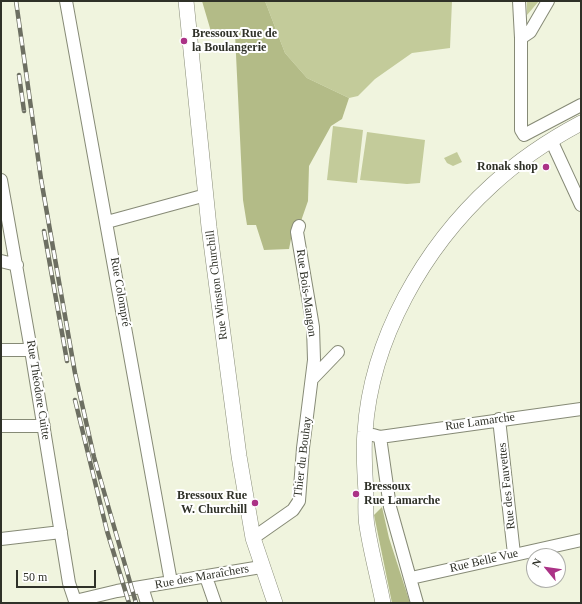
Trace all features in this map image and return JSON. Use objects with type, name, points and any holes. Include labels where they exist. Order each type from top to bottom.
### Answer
[{"type":"main road","name":"Rue Winston Churchill","points":[[186,1],[206,195],[226,360],[253,538],[261,567],[275,603]]},
{"type":"main road","points":[[383,603],[367,524],[365,432],[369,395],[382,351],[399,311],[420,272],[456,221],[492,185],[551,140],[581,123]]},
{"type":"street","name":"Rue Colompré","points":[[66,1],[171,582]]},
{"type":"street","points":[[519,1],[521,38],[521,130],[524,135],[581,106]]},
{"type":"street","points":[[521,38],[530,32],[548,1]]},
{"type":"street","points":[[551,140],[581,205]]},
{"type":"street","name":"Rue Théodore Cuitte","points":[[1,180],[44,426],[69,583],[75,602]]},
{"type":"street","points":[[107,222],[206,195]]},
{"type":"street","name":"Rue Bois-Mangon","points":[[299,226],[297,232],[313,327],[314,360]]},
{"type":"street","points":[[1,261],[16,265]]},
{"type":"street","points":[[1,350],[31,350]]},
{"type":"street","points":[[313,378],[338,352]]},
{"type":"street","name":"Thier du Bouhay","points":[[253,538],[292,510],[299,501],[303,448],[313,378],[314,360]]},
{"type":"street","name":"Rue Lamarche","points":[[380,437],[581,408]]},
{"type":"street","name":"Rue des Fauvettes","points":[[499,419],[514,554]]},
{"type":"street","points":[[1,426],[44,426]]},
{"type":"street","points":[[365,432],[380,437],[390,507],[417,603]]},
{"type":"street","points":[[1,539],[61,532]]},
{"type":"street","name":"Rue Belle Vue","points":[[411,578],[581,540]]},
{"type":"street","name":"Rue des Maraîchers","points":[[75,602],[142,587],[261,567]]},
{"type":"street","points":[[206,577],[214,603]]},
{"type":"street","points":[[142,587],[147,603]]},
{"type":"green space","points":[[202,1],[265,1],[285,53],[307,78],[349,98],[342,119],[331,126],[309,166],[308,201],[301,221],[292,234],[289,249],[264,250],[256,225],[247,225],[243,200],[235,34],[212,35]]},
{"type":"green space","points":[[265,1],[452,1],[450,48],[412,53],[375,79],[358,96],[349,98],[307,78],[285,53]]},
{"type":"green space","points":[[527,1],[539,1],[527,15]]},
{"type":"green space","points":[[333,126],[363,130],[357,183],[327,180]]},
{"type":"green space","points":[[367,132],[425,140],[420,183],[407,184],[360,180]]},
{"type":"green space","points":[[457,152],[462,162],[453,166],[447,163],[444,158]]},
{"type":"green space","points":[[382,507],[389,538],[410,603],[392,603],[374,515]]},
{"type":"railway","points":[[16,1],[41,179],[75,373],[94,457],[136,603]]},
{"type":"railway","points":[[19,75],[24,111]]},
{"type":"railway","points":[[44,231],[67,361]]},
{"type":"railway","points":[[75,400],[107,531],[129,603]]},
{"type":"place","name":"Bressoux Rue de la Boulangerie","points":[[184,41]]},
{"type":"place","name":"Ronak shop","points":[[546,167]]},
{"type":"place","name":"Bressoux Rue Lamarche","points":[[356,494]]},
{"type":"place","name":"Bressoux Rue W. Churchill","points":[[255,503]]}]
